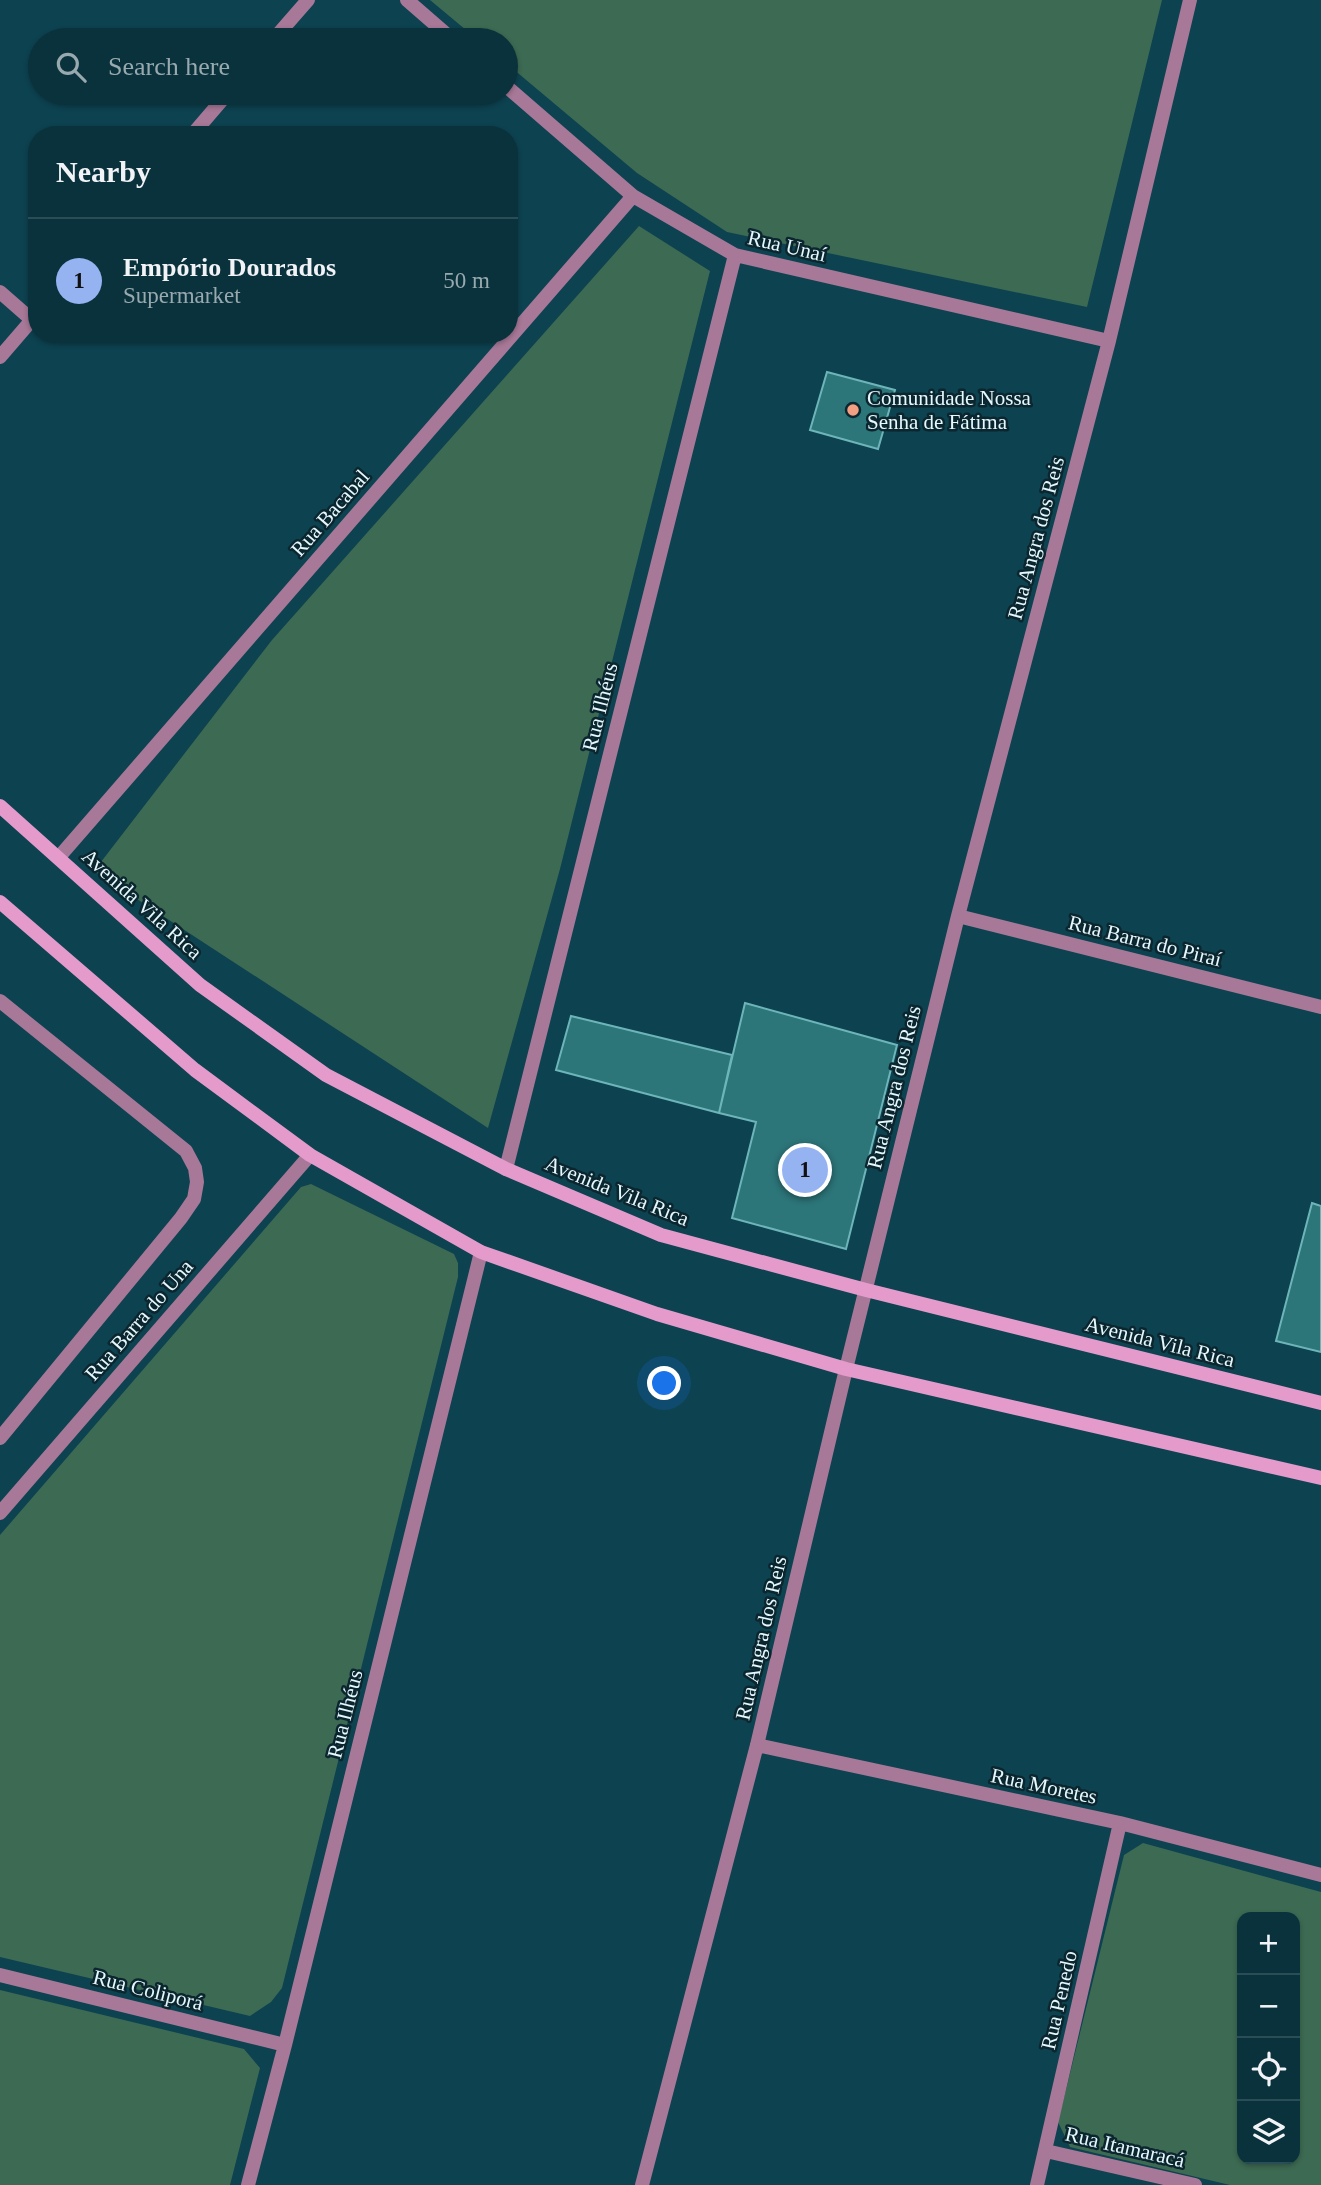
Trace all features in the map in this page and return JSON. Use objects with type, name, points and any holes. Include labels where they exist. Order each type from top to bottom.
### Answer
[{"type":"street","points":[[284,28],[308,0]]},
{"type":"street","points":[[407,0],[439,28]]},
{"type":"street","name":"Rua Angra dos Reis","points":[[642,2185],[757,1745],[846,1369],[958,916],[1109,341],[1190,0]]},
{"type":"street","name":"Rua Unaí","points":[[518,96],[633,196],[735,255],[1109,341]]},
{"type":"street","points":[[200,126],[218,105]]},
{"type":"street","name":"Rua Bacabal","points":[[518,328],[633,196]]},
{"type":"street","name":"Rua Ilhéus","points":[[506,1169],[735,255]]},
{"type":"street","points":[[0,292],[28,313]]},
{"type":"street","points":[[0,357],[28,324]]},
{"type":"street","name":"Rua Bacabal","points":[[59,857],[505,343]]},
{"type":"street","name":"Avenida Vila Rica","points":[[0,806],[200,985],[326,1075],[506,1169],[661,1235],[866,1290],[1321,1403]]},
{"type":"street","points":[[0,902],[195,1070],[310,1155],[481,1252],[657,1314],[846,1369],[1321,1478]]},
{"type":"street","name":"Rua Barra do Piraí","points":[[958,916],[1321,1007]]},
{"type":"street","points":[[0,1001],[186,1152],[195,1168],[198,1182],[194,1199],[164,1241],[0,1437]]},
{"type":"street","name":"Rua Barra do Una","points":[[0,1513],[310,1155]]},
{"type":"street","name":"Rua Ilhéus","points":[[248,2185],[481,1252]]},
{"type":"street","name":"Rua Moretes","points":[[757,1745],[1120,1823],[1321,1875]]},
{"type":"street","name":"Rua Penedo","points":[[1037,2185],[1120,1823]]},
{"type":"street","name":"Rua Coliporá","points":[[0,1975],[285,2045]]},
{"type":"street","name":"Rua Itamaracá","points":[[1046,2151],[1195,2185]]},
{"type":"green space","points":[[430,0],[1162,0],[1087,307],[727,232],[637,173],[518,73],[518,28],[464,28]]},
{"type":"green space","points":[[639,226],[710,271],[560,869],[488,1128],[94,871],[272,640]]},
{"type":"green space","points":[[311,1184],[454,1254],[458,1263],[458,1277],[282,1988],[271,2002],[250,2016],[0,1957],[0,1535],[301,1187]]},
{"type":"green space","points":[[1143,1843],[1321,1892],[1321,2185],[1230,2185],[1070,2147],[1058,2122],[1124,1855]]},
{"type":"green space","points":[[0,1990],[244,2049],[260,2068],[230,2185],[0,2185]]},
{"type":"building","name":"Comunidade Nossa Senha de Fátima","points":[[827,372],[895,390],[878,449],[810,430]]},
{"type":"building","points":[[745,1003],[897,1045],[846,1249],[732,1218],[756,1122],[719,1113]]},
{"type":"building","points":[[571,1016],[732,1055],[719,1113],[556,1070]]},
{"type":"building","points":[[1312,1203],[1321,1206],[1321,1352],[1276,1341]]},
{"type":"place","name":"Comunidade Nossa Senha de Fátima","points":[[853,410]]},
{"type":"place","name":"Empório Dourados","points":[[805,1170]]}]
